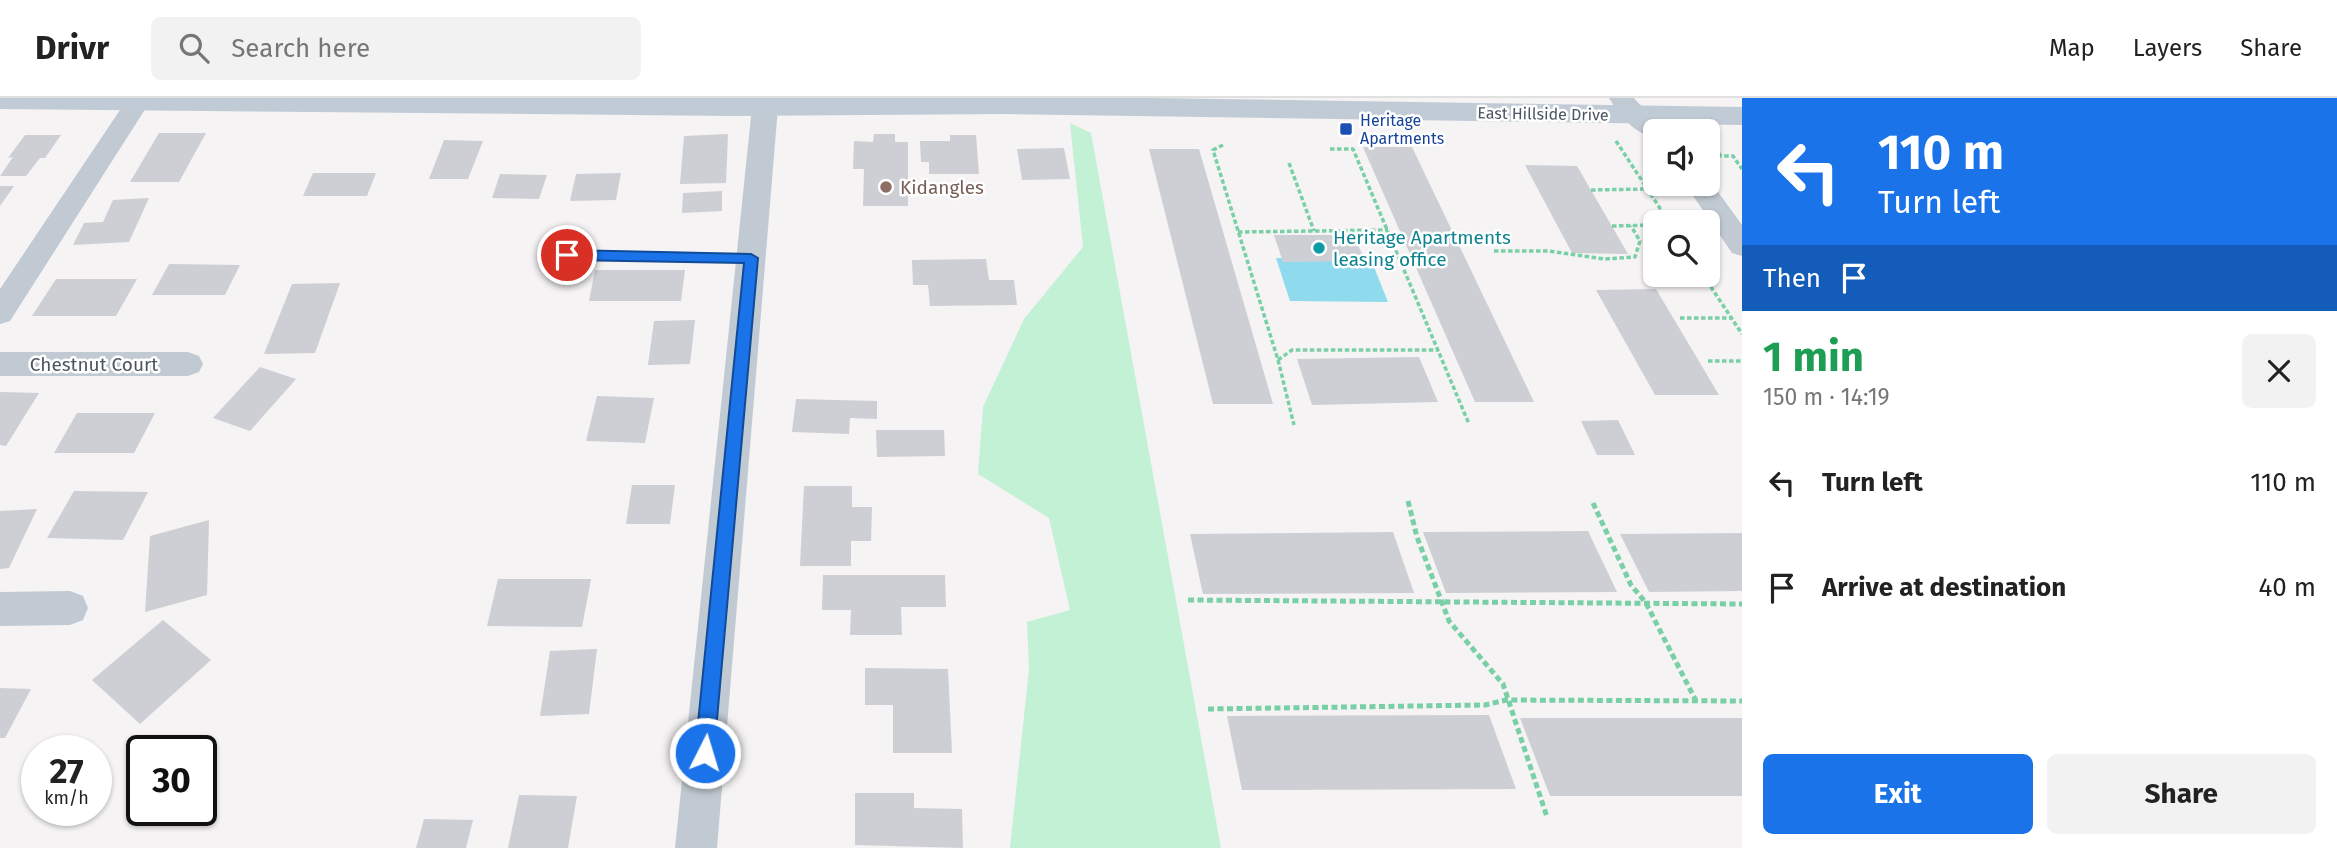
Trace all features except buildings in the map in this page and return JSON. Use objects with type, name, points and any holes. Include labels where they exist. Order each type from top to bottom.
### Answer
[{"type":"main road","name":"East Hillside Drive","points":[[0,100],[1627,107],[1742,116]]},
{"type":"street","points":[[0,313],[113,144],[127,115],[139,100]]},
{"type":"street","points":[[696,848],[765,102]]},
{"type":"street","points":[[1627,107],[1643,119]]},
{"type":"street","points":[[1707,196],[1742,246]]},
{"type":"street","name":"Chestnut Court","points":[[0,364],[188,364]]},
{"type":"street","points":[[0,609],[71,608]]},
{"type":"lane","points":[[567,255],[751,258]]},
{"type":"path","points":[[1613,137],[1643,183]]},
{"type":"path","points":[[1223,145],[1213,150],[1278,360],[1294,425]]},
{"type":"path","points":[[1330,149],[1353,149],[1469,424]]},
{"type":"path","points":[[1720,155],[1732,156],[1742,169]]},
{"type":"path","points":[[1289,163],[1314,231]]},
{"type":"path","points":[[1591,190],[1643,189]]},
{"type":"path","points":[[1612,226],[1643,226]]},
{"type":"path","points":[[1494,251],[1558,252],[1582,258],[1612,260],[1635,257],[1640,241],[1631,226]]},
{"type":"path","points":[[1238,232],[1388,230]]},
{"type":"path","points":[[1711,287],[1742,334]]},
{"type":"path","points":[[1680,318],[1732,318]]},
{"type":"path","points":[[1278,360],[1292,350],[1439,350]]},
{"type":"path","points":[[1708,361],[1742,361]]},
{"type":"path","points":[[1408,501],[1417,537],[1449,621],[1503,684],[1506,700],[1547,817]]},
{"type":"path","points":[[1592,503],[1631,585],[1646,603],[1696,701]]},
{"type":"path","points":[[1188,600],[1742,604]]},
{"type":"path","points":[[1208,709],[1485,705],[1506,700],[1742,701]]},
{"type":"green space","points":[[1070,123],[1091,133],[1221,848],[1010,848],[1029,669],[1027,622],[1070,610],[1049,518],[978,474],[983,407],[1024,319],[1083,247]]},
{"type":"water","points":[[1370,257],[1388,302],[1290,301],[1276,258]]},
{"type":"place","name":"Heritage Apartments","points":[[1346,129]]},
{"type":"place","name":"Kidangles","points":[[886,187]]},
{"type":"place","name":"Heritage Apartments leasing office","points":[[1319,248]]},
{"type":"route","points":[[567,255],[676,259],[751,258],[705,753]]}]
